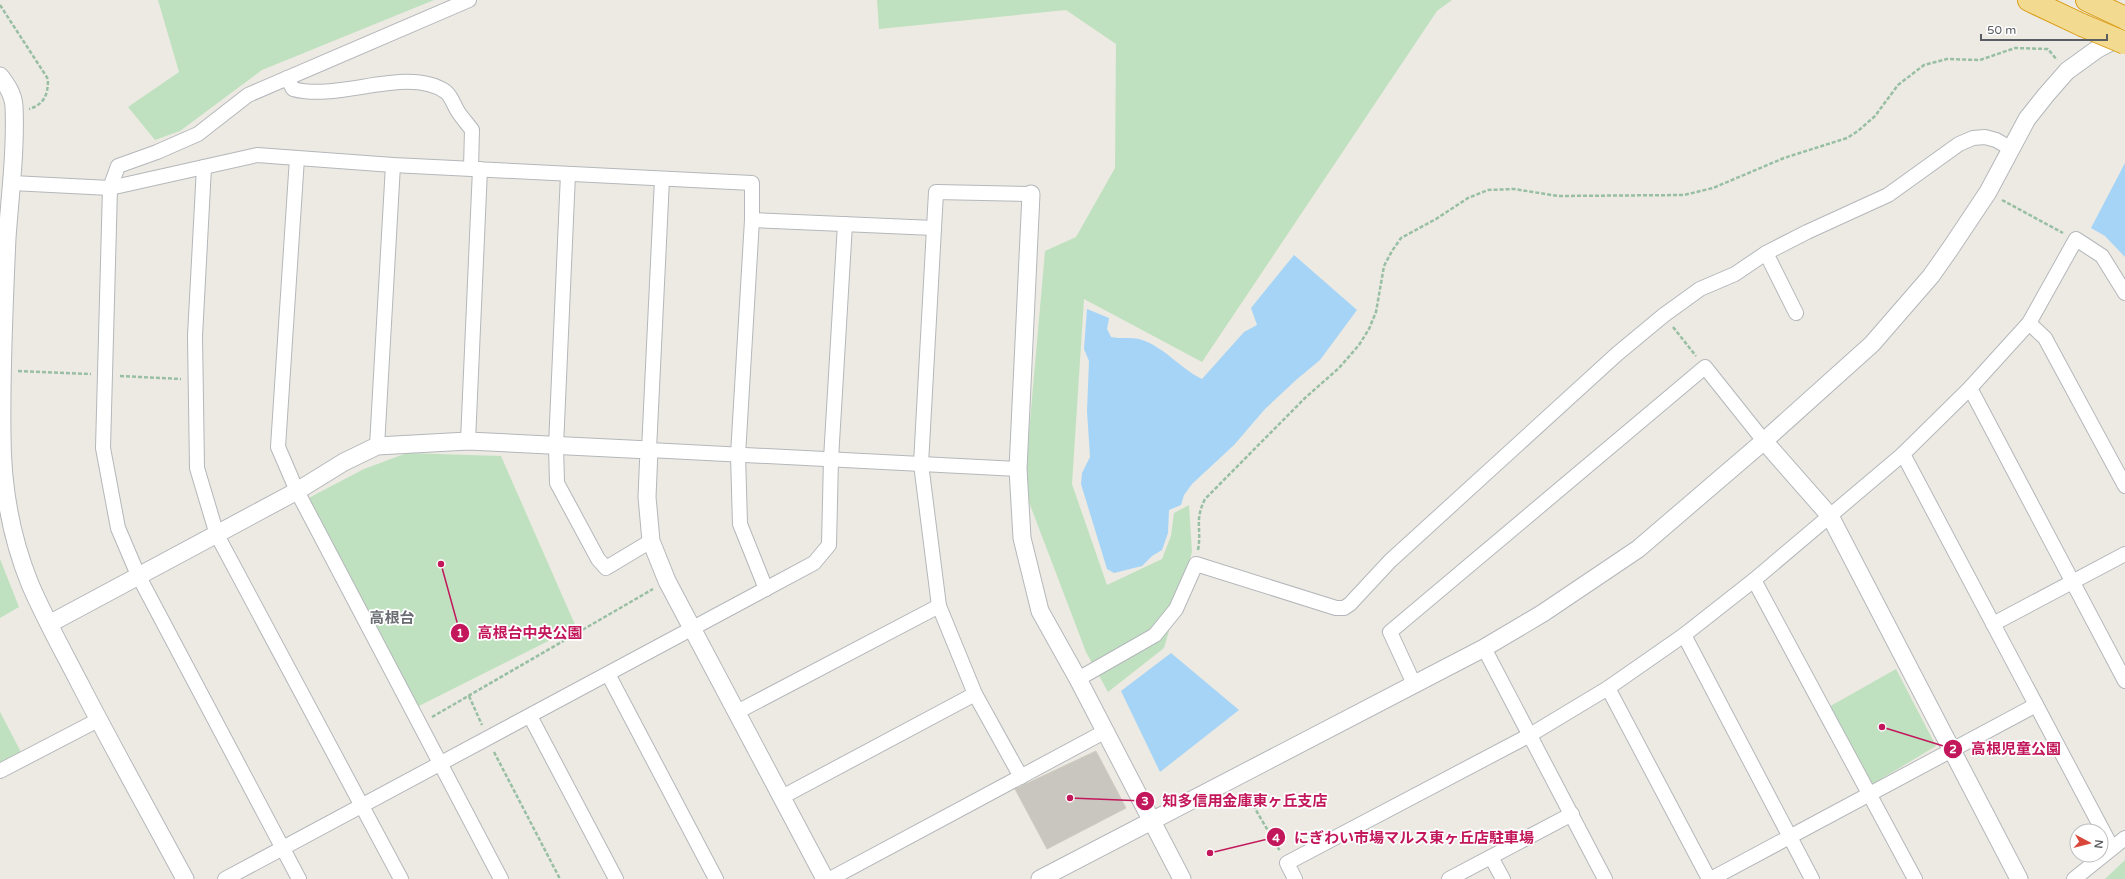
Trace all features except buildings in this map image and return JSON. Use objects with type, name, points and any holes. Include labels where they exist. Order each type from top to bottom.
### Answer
[{"type":"highway","points":[[2030,0],[2082,25],[2125,43]]},
{"type":"highway","points":[[2087,0],[2117,14]]},
{"type":"street","points":[[299,879],[138,576],[118,528],[103,448],[110,188],[118,166],[157,152],[198,134],[248,95],[469,0]]},
{"type":"street","points":[[1040,879],[1484,648],[1543,613],[1638,549],[1764,441],[1872,344],[1931,276],[1988,192],[2010,148],[2027,119],[2067,71],[2096,50],[2125,35]]},
{"type":"street","points":[[0,76],[10,90],[14,111],[12,183],[7,236],[2,370],[2,438],[6,500],[14,536],[30,584],[49,624],[98,720],[185,879]]},
{"type":"street","points":[[287,78],[293,88],[300,91],[346,90],[393,83],[426,83],[447,93],[472,130],[475,168],[468,441]]},
{"type":"street","points":[[1078,679],[1155,635],[1176,609],[1196,564],[1336,608],[1344,608],[1350,604],[1396,555],[1617,354],[1664,315],[1700,289],[1735,274],[1766,253],[1807,232],[1888,195],[1972,138],[1996,140],[2010,148]]},
{"type":"street","points":[[12,183],[110,188],[257,155],[568,174],[752,183],[752,220],[738,455],[740,524],[766,589]]},
{"type":"street","points":[[297,158],[278,447],[297,491],[501,879]]},
{"type":"street","points":[[378,446],[393,164]]},
{"type":"street","points":[[204,167],[195,336],[197,468],[217,535],[401,879]]},
{"type":"street","points":[[568,174],[556,446],[558,483],[598,559],[606,568],[651,541]]},
{"type":"street","points":[[662,179],[647,497],[651,541],[667,581],[825,879]]},
{"type":"street","points":[[1021,777],[975,694],[939,606],[921,464],[936,192],[1031,194],[1018,469],[1022,538],[1040,611],[1078,679],[1104,732],[1182,879]]},
{"type":"street","points":[[752,220],[934,228]]},
{"type":"street","points":[[225,879],[814,564],[829,545],[831,460],[845,224]]},
{"type":"street","points":[[1295,879],[1287,863],[1530,735],[1608,688],[1684,635],[1754,580],[1903,454],[1970,388],[2029,323],[2076,239],[2102,256],[2125,293]]},
{"type":"street","points":[[1766,253],[1796,313]]},
{"type":"street","points":[[2029,323],[2045,338],[2125,486]]},
{"type":"street","points":[[1414,684],[1390,632],[1705,367],[1764,441],[1830,516],[2019,879]]},
{"type":"street","points":[[1970,388],[2125,681]]},
{"type":"street","points":[[49,624],[217,535],[297,491],[344,462],[378,446],[468,441],[1018,469]]},
{"type":"street","points":[[1903,454],[2112,848]]},
{"type":"street","points":[[1993,624],[2125,554]]},
{"type":"street","points":[[1754,580],[1915,879]]},
{"type":"street","points":[[736,712],[939,606]]},
{"type":"street","points":[[1684,635],[1812,879]]},
{"type":"street","points":[[1484,648],[1605,879]]},
{"type":"street","points":[[608,674],[716,879]]},
{"type":"street","points":[[1608,688],[1710,879],[2036,705]]},
{"type":"street","points":[[782,797],[975,694]]},
{"type":"street","points":[[530,716],[616,879]]},
{"type":"street","points":[[0,771],[98,720]]},
{"type":"street","points":[[830,879],[1104,732]]},
{"type":"street","points":[[1450,879],[1572,814]]},
{"type":"street","points":[[2074,879],[2125,838]]},
{"type":"street","points":[[1491,857],[1503,879]]},
{"type":"path","points":[[0,5],[48,79],[48,90],[44,101],[36,107],[14,111]]},
{"type":"path","points":[[1196,564],[1200,535],[1197,522],[1199,510],[1205,499],[1305,398],[1339,368],[1359,345],[1369,329],[1376,312],[1384,266],[1401,238],[1436,219],[1468,198],[1488,190],[1514,189],[1558,196],[1684,195],[1713,188],[1784,158],[1847,138],[1858,131],[1875,116],[1898,85],[1924,65],[1947,59],[1980,60],[2016,48],[2025,47],[2048,49],[2067,71]]},
{"type":"path","points":[[1988,192],[2076,239]]},
{"type":"path","points":[[1664,315],[1705,367]]},
{"type":"path","points":[[420,724],[667,581]]},
{"type":"path","points":[[469,696],[488,738],[560,879]]},
{"type":"path","points":[[1247,795],[1287,863]]},
{"type":"green space","points":[[158,0],[434,0],[262,70],[180,131],[155,140],[128,107],[179,72]]},
{"type":"green space","points":[[877,0],[1452,0],[1437,11],[1202,362],[1084,299],[1072,484],[1107,585],[1162,559],[1171,536],[1174,513],[1189,505],[1192,552],[1164,648],[1108,692],[1086,652],[1024,489],[1045,251],[1076,237],[1115,168],[1116,44],[1066,10],[879,29]]},
{"type":"green space","points":[[407,453],[501,456],[576,627],[409,711],[301,502],[364,469]]},
{"type":"green space","points":[[0,559],[19,607],[0,618]]},
{"type":"green space","points":[[1896,669],[1936,746],[1871,785],[1827,708]]},
{"type":"green space","points":[[0,712],[22,754],[0,765]]},
{"type":"green space","points":[[2125,860],[2125,879],[2105,879]]},
{"type":"water","points":[[2125,163],[2125,257],[2105,236],[2091,228]]},
{"type":"water","points":[[1294,255],[1357,310],[1320,360],[1265,409],[1234,445],[1192,484],[1184,495],[1181,505],[1169,510],[1168,533],[1162,550],[1152,556],[1142,566],[1114,573],[1107,569],[1081,484],[1082,473],[1090,457],[1087,411],[1089,361],[1084,349],[1087,309],[1109,318],[1107,329],[1111,337],[1136,338],[1148,342],[1202,379],[1244,332],[1257,325],[1251,308]]},
{"type":"water","points":[[1171,653],[1239,710],[1160,772],[1121,691]]},
{"type":"place","name":"高根台中央公園","points":[[441,564]]},
{"type":"place","name":"高根児童公園","points":[[1882,727]]},
{"type":"place","name":"知多信用金庫東ヶ丘支店","points":[[1070,798]]},
{"type":"place","name":"にぎわい市場マルス東ヶ丘店駐車場","points":[[1210,853]]},
{"type":"district","name":"高根台","points":[[392,618]]}]
